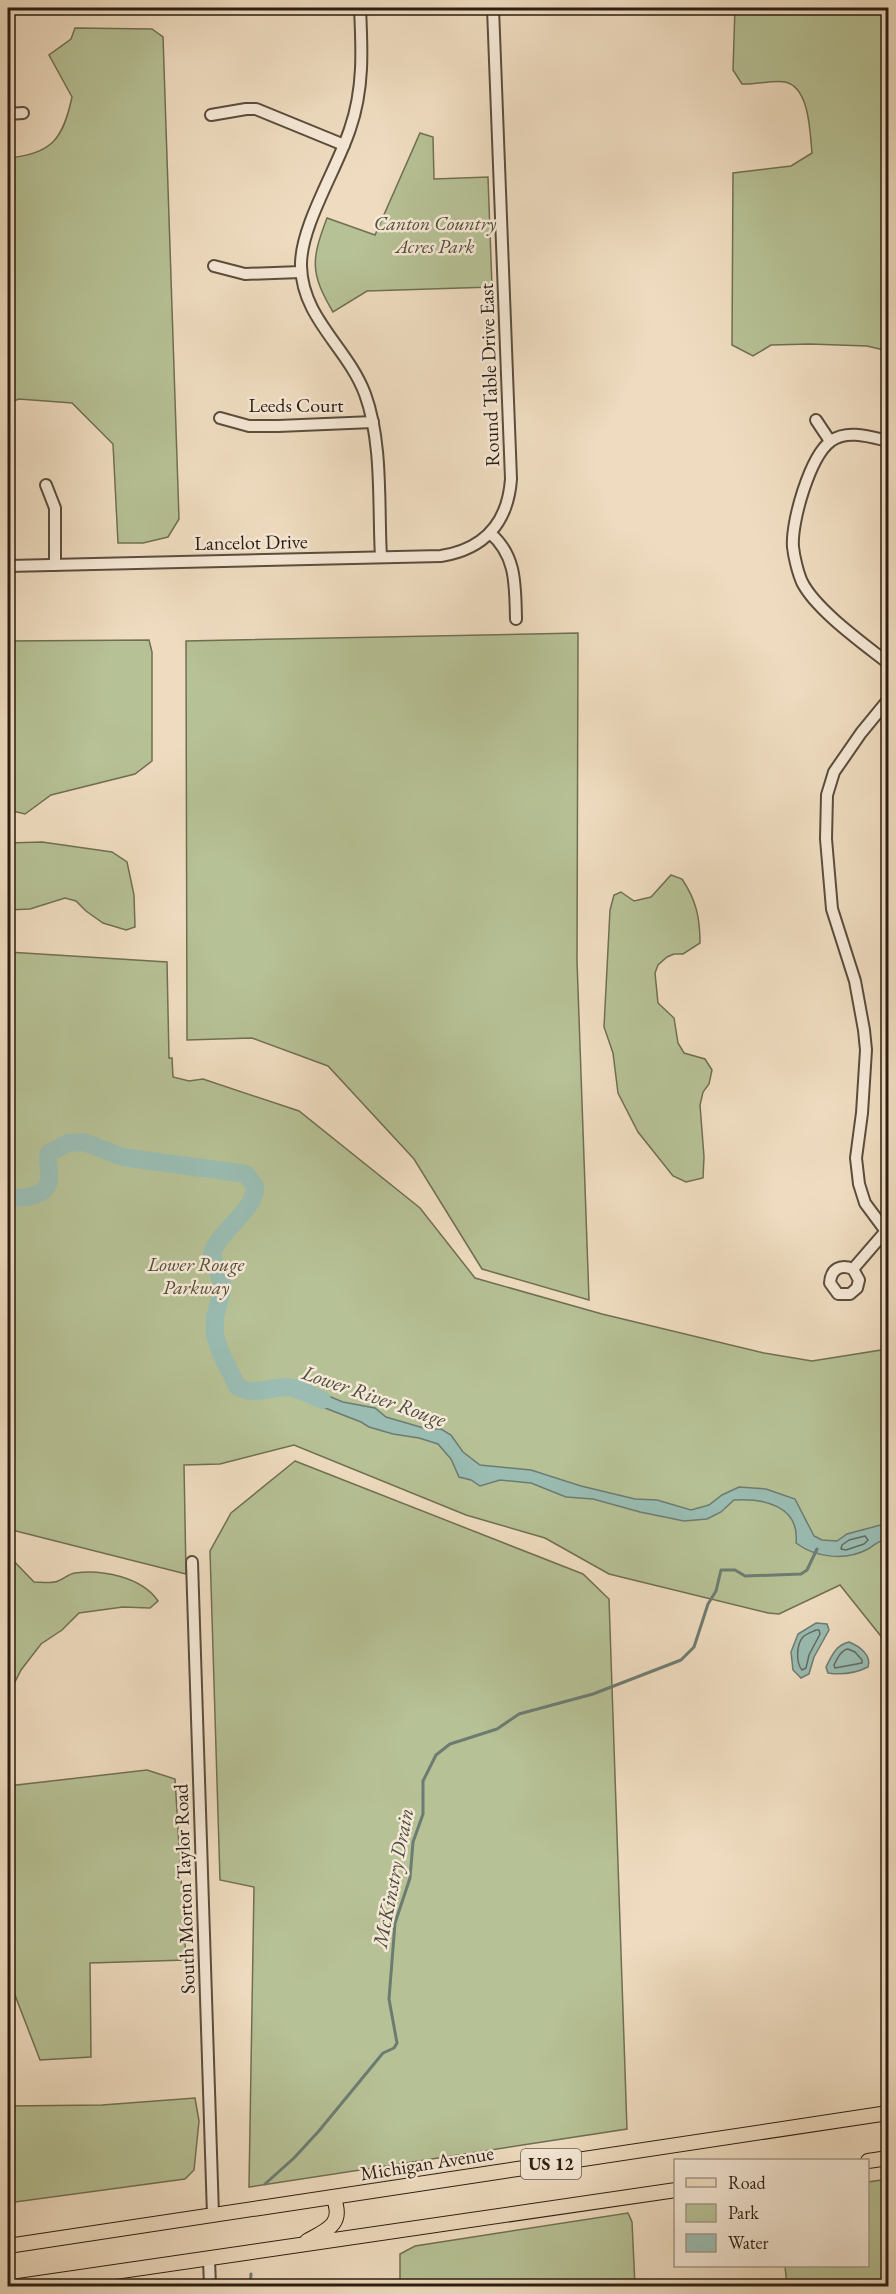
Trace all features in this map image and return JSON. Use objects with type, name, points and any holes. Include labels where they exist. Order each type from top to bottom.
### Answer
[{"type":"main road","name":"Michigan Avenue","points":[[8,2246],[888,2113]]},
{"type":"main road","points":[[869,2162],[888,2158]]},
{"type":"main road","name":"US 12","points":[[19,2286],[61,2284],[674,2190]]},
{"type":"main road","points":[[300,2246],[333,2225],[338,2212],[333,2197]]},
{"type":"street","points":[[360,8],[361,78],[355,113],[344,145],[306,233],[301,253],[301,272],[311,307],[357,376],[365,393],[376,442],[381,557]]},
{"type":"street","name":"Round Table Drive East","points":[[490,533],[506,508],[511,478],[494,8]]},
{"type":"street","points":[[211,115],[256,109],[344,145]]},
{"type":"street","points":[[8,114],[23,113]]},
{"type":"street","points":[[214,266],[245,274],[301,272]]},
{"type":"street","name":"Leeds Court","points":[[220,418],[249,426],[373,422]]},
{"type":"street","points":[[816,420],[830,441]]},
{"type":"street","points":[[888,441],[849,434],[830,441],[812,467],[802,494],[793,547],[802,582],[819,605],[888,663]]},
{"type":"street","points":[[46,486],[55,508],[55,565]]},
{"type":"street","points":[[490,533],[504,548],[512,564],[516,619]]},
{"type":"street","name":"Lancelot Drive","points":[[8,566],[452,554],[472,547],[490,533]]},
{"type":"street","points":[[853,1269],[887,1233],[865,1203],[859,1184],[856,1158],[862,1113],[865,1040],[862,1011],[855,981],[832,909],[828,884],[827,795],[834,772],[861,733],[888,700]]},
{"type":"street","name":"South Morton Taylor Road","points":[[192,1562],[213,2215]]},
{"type":"street","points":[[208,2260],[210,2286]]},
{"type":"green space","points":[[735,8],[888,8],[888,351],[867,346],[771,345],[753,356],[732,345],[733,173],[791,166],[812,153],[807,112],[804,102],[793,86],[785,82],[742,84],[733,70]]},
{"type":"green space","points":[[75,28],[152,29],[163,37],[179,519],[168,537],[143,543],[118,543],[113,444],[72,403],[19,399],[8,403],[8,158],[35,153],[53,142],[59,134],[72,97],[49,55],[71,39]]},
{"type":"green space","name":"Canton Country Acres Park","points":[[420,133],[433,137],[434,179],[488,177],[492,287],[367,291],[333,312],[320,287],[315,266],[318,245],[327,218],[375,235]]},
{"type":"green space","points":[[578,633],[577,961],[589,1300],[482,1269],[414,1159],[328,1066],[252,1038],[187,1040],[186,641]]},
{"type":"green space","points":[[149,640],[152,652],[152,761],[135,774],[51,795],[25,814],[8,810],[8,641]]},
{"type":"green space","points":[[42,842],[112,852],[127,862],[134,895],[135,927],[126,930],[103,923],[76,901],[65,898],[30,909],[8,910],[8,843]]},
{"type":"green space","points":[[671,875],[682,879],[691,894],[698,917],[700,943],[683,954],[667,957],[658,965],[655,973],[658,1003],[674,1018],[678,1043],[684,1053],[705,1059],[712,1070],[700,1105],[704,1157],[703,1178],[686,1182],[673,1176],[638,1132],[618,1093],[613,1053],[604,1027],[610,910],[614,895],[621,892],[634,901],[651,897]]},
{"type":"green space","name":"Lower Rouge Parkway","points":[[8,952],[167,962],[169,1058],[172,1058],[173,1077],[189,1081],[203,1079],[299,1111],[420,1208],[475,1278],[602,1314],[764,1353],[812,1361],[888,1349],[888,1645],[840,1585],[779,1614],[609,1574],[545,1538],[466,1515],[294,1445],[220,1464],[184,1465],[186,1574],[16,1531],[8,1531]]},
{"type":"green space","points":[[295,1461],[583,1574],[609,1599],[627,2129],[249,2187],[254,1887],[220,1880],[210,1551],[231,1513]]},
{"type":"green space","points":[[8,1555],[34,1582],[49,1583],[70,1574],[97,1572],[120,1576],[132,1581],[142,1586],[158,1601],[150,1608],[123,1607],[79,1613],[62,1630],[41,1644],[21,1670],[8,1696]]},
{"type":"green space","points":[[147,1770],[175,1779],[186,1960],[90,1963],[91,2057],[40,2060],[8,1977],[8,1786]]},
{"type":"green space","points":[[195,2098],[199,2121],[194,2170],[185,2179],[8,2203],[8,2106],[102,2105]]},
{"type":"green space","points":[[888,2179],[888,2286],[787,2286],[785,2267],[869,2267],[869,2182]]},
{"type":"green space","points":[[628,2213],[632,2222],[635,2286],[400,2286],[400,2254],[415,2246]]},
{"type":"water","points":[[301,1390],[314,1390],[343,1402],[375,1408],[386,1417],[427,1429],[441,1429],[451,1435],[463,1452],[480,1465],[531,1470],[581,1486],[635,1499],[657,1500],[691,1510],[709,1505],[722,1495],[739,1487],[766,1489],[795,1499],[814,1536],[822,1540],[837,1541],[847,1534],[888,1523],[888,1539],[859,1553],[841,1556],[822,1555],[796,1543],[796,1530],[792,1520],[778,1507],[768,1503],[734,1500],[721,1512],[707,1519],[684,1521],[593,1499],[566,1497],[531,1483],[500,1480],[480,1486],[471,1480],[459,1477],[451,1459],[438,1444],[369,1427],[320,1406]]},
{"type":"water","points":[[816,1623],[827,1624],[829,1630],[814,1657],[809,1674],[801,1678],[793,1670],[791,1652],[798,1634]]},
{"type":"water","points":[[849,1642],[866,1655],[868,1667],[848,1673],[828,1673],[826,1667],[832,1655],[841,1645]]},
{"type":"waterway","name":"Lower River Rouge","points":[[8,1197],[28,1197],[45,1189],[49,1177],[49,1153],[68,1143],[84,1142],[122,1157],[246,1174],[255,1186],[254,1195],[244,1212],[222,1236],[212,1254],[223,1287],[215,1317],[215,1335],[220,1351],[237,1386],[242,1389],[254,1391],[290,1387],[322,1400]]},
{"type":"waterway","name":"McKinstry Drain","points":[[265,2184],[294,2158],[383,2053],[394,2048],[397,2043],[389,1999],[395,1923],[410,1878],[413,1842],[423,1814],[423,1781],[436,1755],[450,1744],[497,1729],[519,1714],[593,1694],[681,1660],[694,1647],[708,1604],[716,1591],[721,1570],[735,1570],[745,1576],[801,1574],[807,1570],[817,1549]]},
{"type":"waterway","name":"McKinstry Drain","points":[[250,2286],[251,2274]]}]
